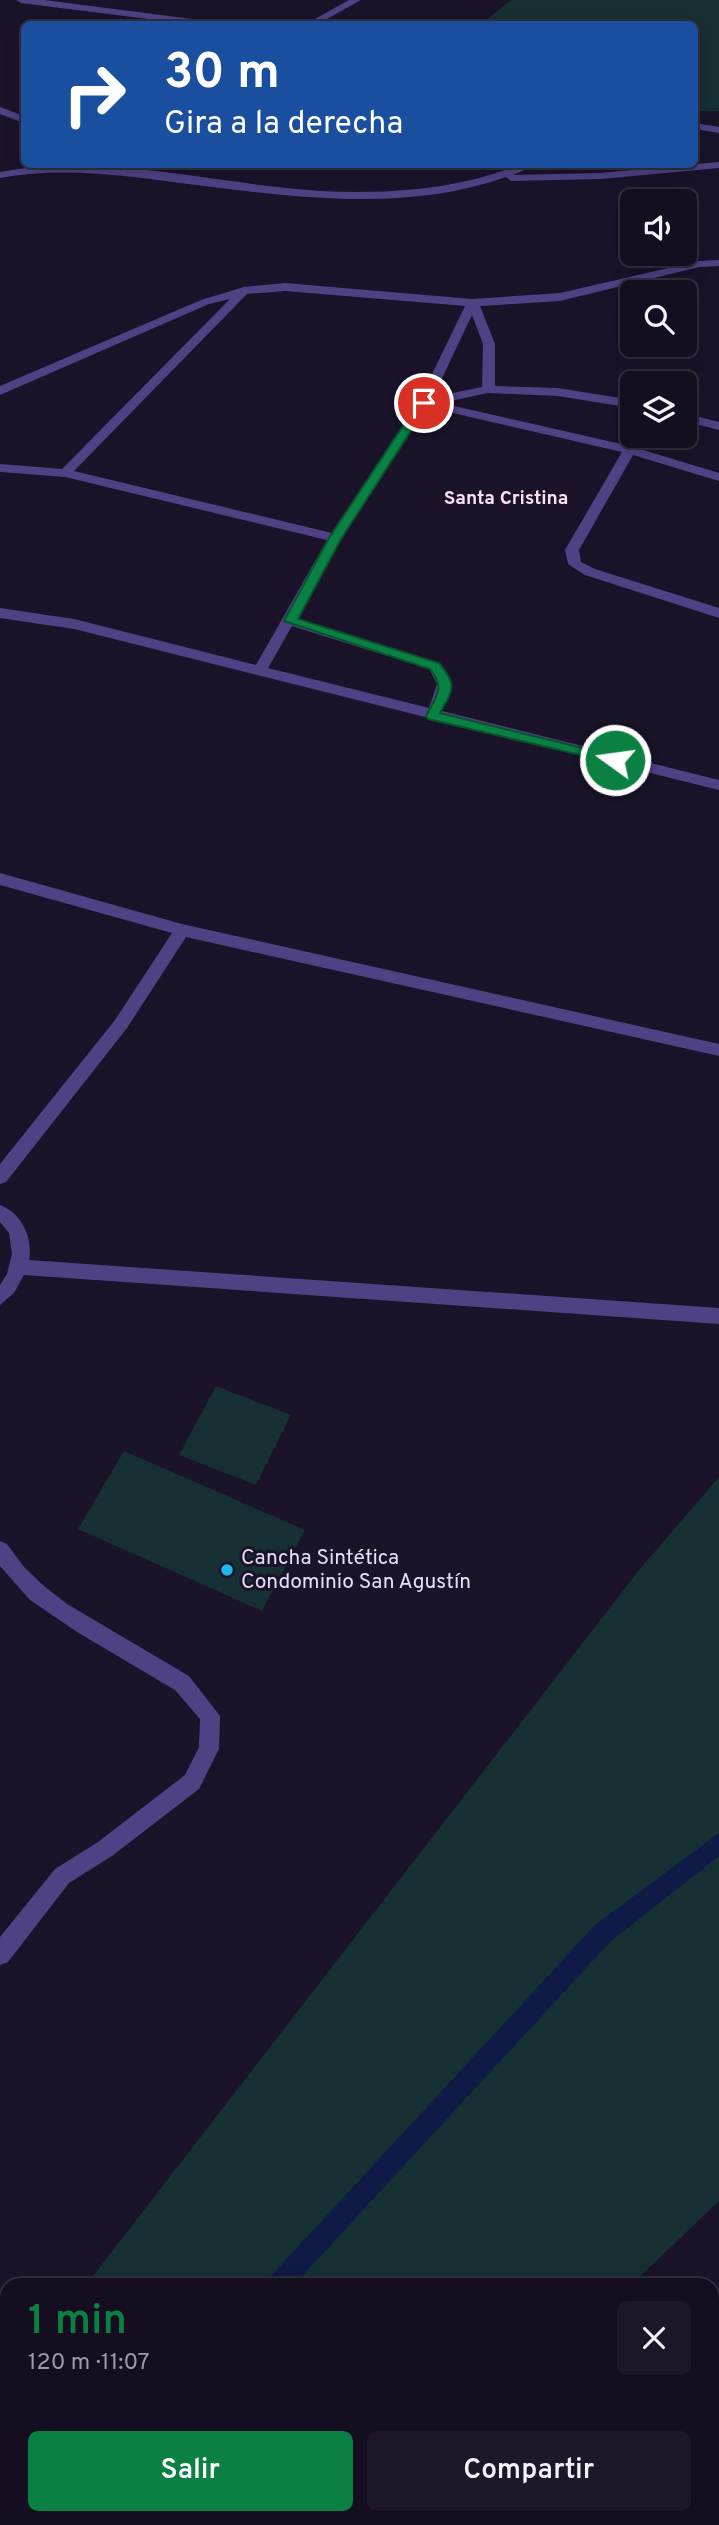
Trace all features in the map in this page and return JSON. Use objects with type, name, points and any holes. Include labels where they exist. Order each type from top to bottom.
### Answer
[{"type":"street","points":[[20,0],[184,21]]},
{"type":"street","points":[[317,21],[356,0]]},
{"type":"street","points":[[0,110],[21,119]]},
{"type":"street","points":[[698,126],[719,130]]},
{"type":"street","points":[[698,166],[719,165]]},
{"type":"street","points":[[0,175],[27,170],[89,168],[349,197],[425,193],[500,178],[653,168]]},
{"type":"street","points":[[500,178],[524,168]]},
{"type":"street","points":[[0,391],[205,302],[244,291],[285,287],[472,303],[560,297],[699,264],[719,262]]},
{"type":"street","points":[[65,473],[244,291]]},
{"type":"street","points":[[472,303],[484,323],[490,345],[492,367],[488,389]]},
{"type":"street","points":[[259,672],[291,621],[335,538],[424,403],[472,303]]},
{"type":"street","points":[[424,403],[488,389],[558,392],[620,402]]},
{"type":"street","points":[[424,403],[630,450],[719,477]]},
{"type":"street","points":[[697,420],[719,426]]},
{"type":"street","points":[[630,450],[572,550],[575,564],[590,572],[719,613]]},
{"type":"street","points":[[0,468],[65,473],[335,538]]},
{"type":"street","points":[[0,613],[74,624],[432,716],[719,785]]},
{"type":"street","points":[[291,621],[434,666],[446,680],[446,689],[432,716]]},
{"type":"street","points":[[0,879],[181,930],[719,1050]]},
{"type":"street","points":[[0,1177],[121,1024],[181,930]]},
{"type":"street","points":[[0,1212],[17,1231],[22,1251],[20,1267],[10,1288],[0,1297]]},
{"type":"street","points":[[20,1267],[719,1316]]},
{"type":"street","points":[[0,1550],[11,1568],[82,1627],[183,1684],[210,1716],[209,1749],[192,1782],[105,1849],[62,1876],[0,1954]]},
{"type":"green space","points":[[511,0],[719,0],[719,111],[698,111],[698,21],[485,21]]},
{"type":"green space","points":[[216,1386],[291,1415],[256,1485],[179,1455]]},
{"type":"green space","name":"Cancha Sintética Condominio San Agustín","points":[[124,1451],[305,1530],[262,1611],[78,1529]]},
{"type":"green space","points":[[719,1477],[719,2201],[638,2278],[91,2278],[639,1570]]},
{"type":"waterway","points":[[284,2278],[603,1933],[719,1843]]},
{"type":"place","name":"Cancha Sintética Condominio San Agustín","points":[[227,1570]]},
{"type":"district","name":"Santa Cristina","points":[[506,499]]},
{"type":"route","points":[[424,403],[335,538],[291,621],[426,661],[434,666],[446,680],[446,689],[432,716],[615,760]]}]
